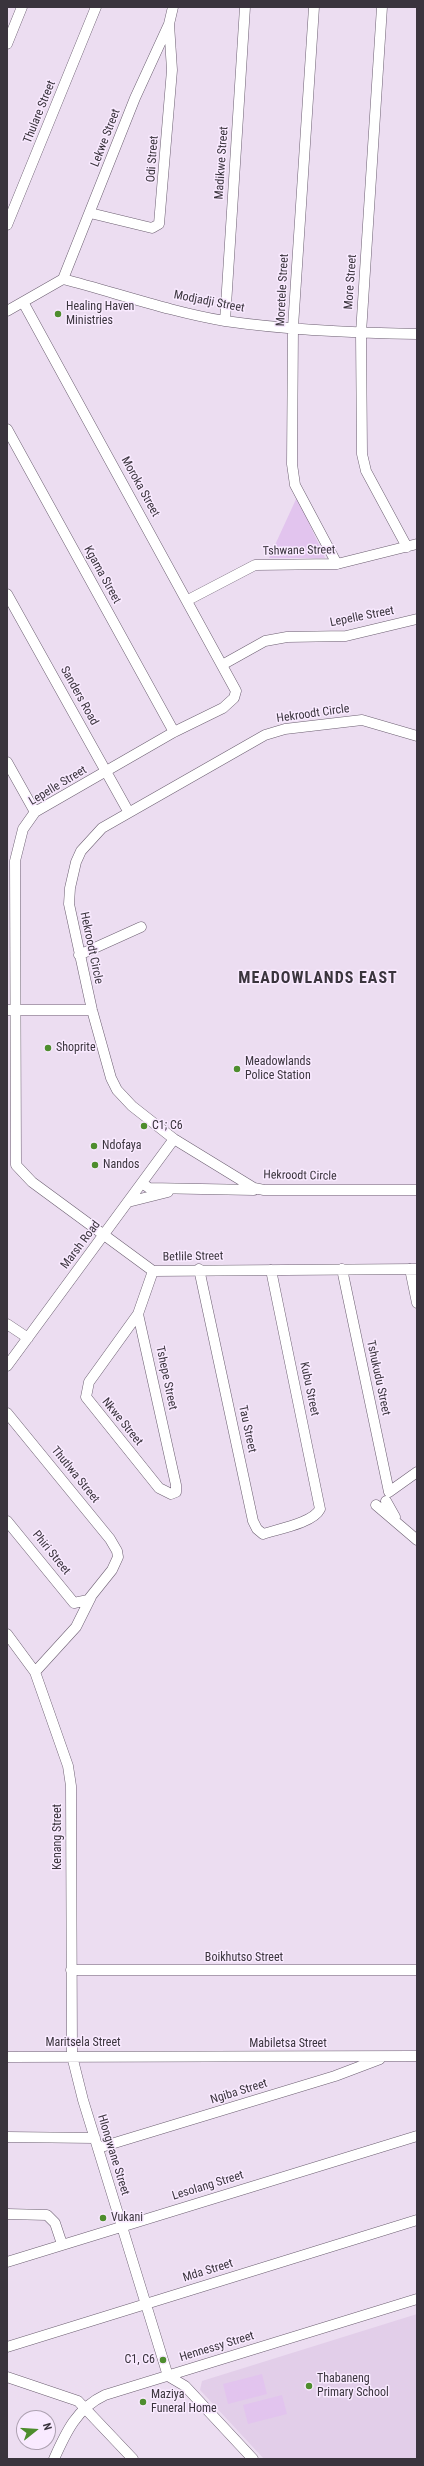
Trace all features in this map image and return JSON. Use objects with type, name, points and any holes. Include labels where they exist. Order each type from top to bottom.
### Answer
[{"type":"street","points":[[7,44],[22,7]]},
{"type":"street","name":"Thulare Street","points":[[7,225],[96,7]]},
{"type":"street","name":"Lekwe Street","points":[[63,279],[135,98],[169,24],[173,7]]},
{"type":"street","name":"Madikwe Street","points":[[225,321],[244,7]]},
{"type":"street","name":"Moretele Street","points":[[314,7],[293,327],[293,478],[301,497],[337,564]]},
{"type":"street","name":"More Street","points":[[382,7],[361,334],[361,435],[364,464],[378,494],[407,547]]},
{"type":"street","name":"Odi Street","points":[[90,213],[152,228],[160,224],[172,70],[169,24]]},
{"type":"street","points":[[7,311],[63,279]]},
{"type":"street","name":"Modjadji Street","points":[[63,279],[184,312],[225,321],[361,334],[417,334]]},
{"type":"street","name":"Moroka Street","points":[[23,302],[188,600],[222,665],[234,684]]},
{"type":"street","name":"Kgama Street","points":[[7,429],[174,732]]},
{"type":"street","name":"Tshwane Street","points":[[188,600],[255,565],[337,564],[417,544]]},
{"type":"street","name":"Sanders Road","points":[[7,594],[128,811]]},
{"type":"street","name":"Lepelle Street","points":[[222,665],[265,641],[287,637],[346,636],[417,619]]},
{"type":"street","name":"Lepelle Street","points":[[12,1010],[12,929],[15,861],[18,843],[23,829],[35,812],[174,732],[230,703],[234,698],[236,691],[234,684]]},
{"type":"street","name":"Hekroodt Circle","points":[[417,736],[373,721],[362,720],[276,732],[254,740],[128,811],[96,834],[81,851],[76,862],[70,888],[69,904],[79,955],[106,1064],[117,1090],[132,1106],[174,1139],[239,1180],[264,1190],[417,1190]]},
{"type":"street","points":[[7,762],[35,812]]},
{"type":"street","points":[[79,955],[141,927]]},
{"type":"street","points":[[12,1010],[92,1010]]},
{"type":"street","name":"Betlile Street","points":[[12,1010],[12,1165],[32,1182],[153,1271],[199,1269],[414,1269]]},
{"type":"street","name":"Marsh Road","points":[[7,1366],[174,1139]]},
{"type":"street","points":[[142,1183],[149,1188],[264,1190]]},
{"type":"street","points":[[128,1202],[181,1189]]},
{"type":"street","name":"Tau Street","points":[[199,1269],[257,1529],[264,1534],[308,1520],[317,1514]]},
{"type":"street","name":"Tshukudu Street","points":[[342,1269],[384,1499]]},
{"type":"street","points":[[414,1269],[417,1302]]},
{"type":"street","name":"Kubu Street","points":[[271,1270],[320,1509],[317,1514]]},
{"type":"street","points":[[138,1314],[153,1271]]},
{"type":"street","name":"Nkwe Street","points":[[138,1314],[89,1382],[86,1397],[159,1488],[168,1494],[176,1492]]},
{"type":"street","name":"Tshepe Street","points":[[138,1314],[176,1485],[176,1492]]},
{"type":"street","points":[[7,1324],[28,1338]]},
{"type":"street","name":"Thutlwa Street","points":[[7,1413],[116,1548],[118,1557],[112,1570],[91,1597]]},
{"type":"street","points":[[417,1472],[384,1499],[399,1524],[417,1540]]},
{"type":"street","name":"Phiri Street","points":[[7,1521],[74,1603],[83,1603],[91,1597]]},
{"type":"street","points":[[35,1672],[76,1627],[91,1597]]},
{"type":"street","name":"Kenang Street","points":[[7,1634],[35,1672],[70,1772],[72,2056]]},
{"type":"street","name":"Boikhutso Street","points":[[71,1970],[417,1970]]},
{"type":"street","name":"Hlongwane Street","points":[[72,2056],[96,2143],[168,2376]]},
{"type":"street","name":"Ngiba Street","points":[[7,2137],[96,2143],[335,2076],[386,2056]]},
{"type":"street","name":"Mabiletsa Street","points":[[158,2057],[417,2056]]},
{"type":"street","name":"Maritsela Street","points":[[7,2057],[158,2057]]},
{"type":"street","name":"Lesolang Street","points":[[7,2262],[417,2136]]},
{"type":"street","points":[[7,2214],[47,2215],[55,2223],[62,2244]]},
{"type":"street","name":"Mda Street","points":[[7,2346],[417,2220]]},
{"type":"street","name":"Hennessy Street","points":[[54,2459],[68,2430],[84,2407],[105,2395],[417,2299]]},
{"type":"street","points":[[168,2376],[180,2382],[253,2459]]},
{"type":"street","points":[[7,2377],[78,2401],[133,2459]]},
{"type":"shaded area","points":[[297,497],[325,558],[269,558]]},
{"type":"shaded area","name":"Thabaneng Primary School","points":[[417,2314],[417,2459],[264,2459],[200,2390],[202,2381]]},
{"type":"shaded area","points":[[262,2374],[267,2394],[228,2404],[223,2384]]},
{"type":"shaded area","points":[[282,2395],[287,2414],[248,2424],[243,2405]]},
{"type":"place","name":"Healing Haven Ministries","points":[[58,314]]},
{"type":"place","name":"Shoprite","points":[[48,1048]]},
{"type":"place","name":"Meadowlands Police Station","points":[[237,1069]]},
{"type":"place","name":"C1; C6","points":[[144,1126]]},
{"type":"place","name":"Ndofaya","points":[[94,1146]]},
{"type":"place","name":"Nandos","points":[[95,1165]]},
{"type":"place","name":"Vukani","points":[[103,2218]]},
{"type":"place","name":"C1, C6","points":[[163,2360]]},
{"type":"place","name":"Thabaneng Primary School","points":[[309,2386]]},
{"type":"place","name":"Maziya Funeral Home","points":[[143,2402]]},
{"type":"district","name":"MEADOWLANDS EAST","points":[[318,979]]}]
